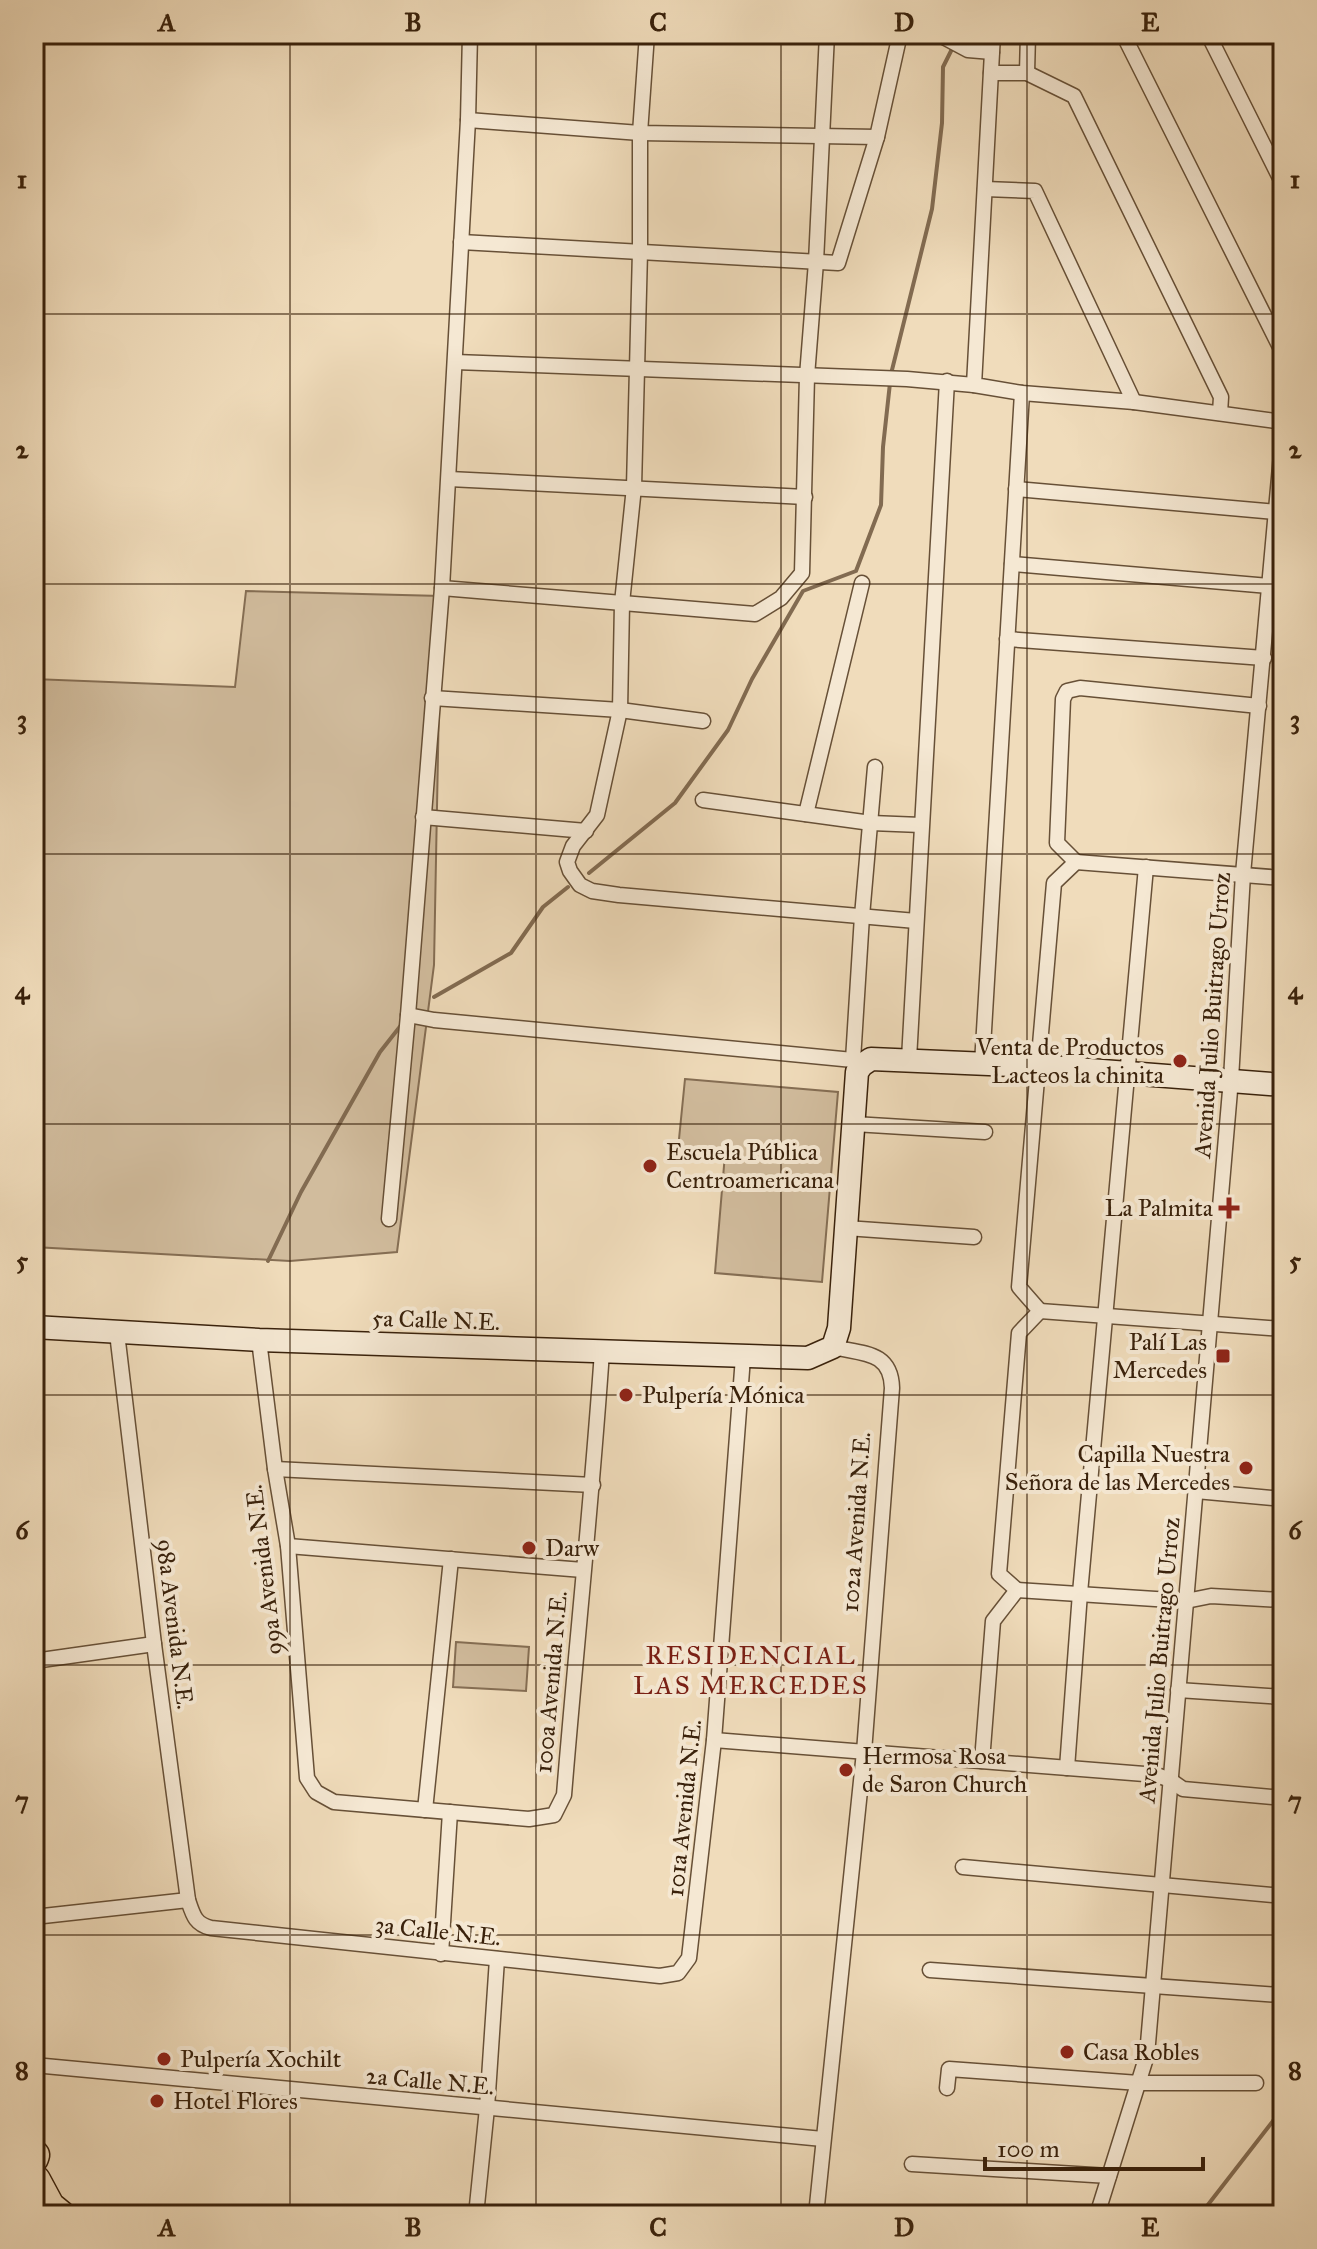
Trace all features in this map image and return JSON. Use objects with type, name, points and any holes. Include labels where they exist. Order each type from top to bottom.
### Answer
[{"type":"highway","points":[[35,2164],[50,2206],[61,2215]]},
{"type":"street","points":[[389,1219],[442,588],[470,34]]},
{"type":"street","points":[[647,34],[640,133],[634,487],[622,603],[620,710],[597,815],[573,846],[567,862],[580,885],[592,891],[916,921]]},
{"type":"street","points":[[442,588],[755,614],[781,598],[802,573],[807,376],[827,34]]},
{"type":"street","points":[[461,242],[838,263],[877,137],[900,34]]},
{"type":"street","points":[[974,385],[993,34]]},
{"type":"street","points":[[1027,73],[1028,34]]},
{"type":"street","points":[[1123,34],[1283,353]]},
{"type":"street","points":[[1208,34],[1283,184]]},
{"type":"street","points":[[940,36],[968,50],[992,52]]},
{"type":"street","points":[[991,73],[1027,73],[1074,96],[1221,397],[1220,413]]},
{"type":"street","points":[[468,120],[640,133],[877,137]]},
{"type":"street","points":[[985,189],[1035,191],[1134,402]]},
{"type":"street","points":[[455,362],[947,381],[1022,393],[1134,402],[1283,422]]},
{"type":"street","points":[[909,1059],[947,381]]},
{"type":"street","points":[[982,1064],[1022,393]]},
{"type":"street","name":"Avenida Julio Buitrago Urroz","points":[[1097,2215],[1147,2055],[1231,1079],[1243,874],[1283,433]]},
{"type":"street","points":[[449,479],[805,497]]},
{"type":"street","points":[[1016,489],[1276,512]]},
{"type":"street","points":[[1012,564],[1269,586]]},
{"type":"street","points":[[806,814],[862,583]]},
{"type":"street","points":[[1007,639],[1264,658]]},
{"type":"street","points":[[1259,706],[1080,688],[1067,691],[1063,699],[1057,843],[1076,862],[1283,878]]},
{"type":"street","points":[[432,698],[620,710],[703,721]]},
{"type":"street","points":[[833,1347],[839,1328],[854,1124],[862,916],[875,767]]},
{"type":"street","points":[[703,800],[871,823],[921,825]]},
{"type":"street","points":[[423,817],[586,831]]},
{"type":"street","points":[[1076,862],[1054,883],[1019,1287],[1040,1311],[1283,1329]]},
{"type":"street","points":[[1067,1768],[1146,867]]},
{"type":"street","points":[[408,1015],[857,1063],[871,1059],[909,1059],[1283,1085]]},
{"type":"street","points":[[854,1124],[985,1132]]},
{"type":"street","points":[[846,1228],[974,1237]]},
{"type":"street","points":[[1040,1311],[1019,1333],[999,1574],[1017,1590],[1186,1601],[1211,1596],[1283,1600]]},
{"type":"street","name":"5a Calle N.E.","points":[[34,1327],[259,1340],[743,1357],[808,1358],[833,1347]]},
{"type":"street","name":"98a Avenida N.E.","points":[[117,1333],[188,1900],[195,1920]]},
{"type":"street","name":"99a Avenida N.E.","points":[[259,1340],[288,1546],[307,1778],[316,1792],[334,1802],[425,1810]]},
{"type":"street","name":"102a Avenida N.E.","points":[[816,2215],[864,1752],[892,1375],[884,1362],[875,1356],[833,1347]]},
{"type":"street","name":"100a Avenida N.E.","points":[[450,1812],[529,1819],[554,1815],[564,1795],[593,1485],[602,1351]]},
{"type":"street","name":"101a Avenida N.E.","points":[[678,1973],[689,1958],[714,1740],[743,1357]]},
{"type":"street","points":[[275,1469],[593,1485]]},
{"type":"street","points":[[1196,1491],[1283,1499]]},
{"type":"street","points":[[288,1546],[583,1570]]},
{"type":"street","points":[[441,1954],[450,1812],[425,1810],[451,1559]]},
{"type":"street","points":[[982,1761],[993,1621],[1017,1590]]},
{"type":"street","points":[[34,1661],[154,1644]]},
{"type":"street","points":[[1178,1690],[1283,1697]]},
{"type":"street","points":[[714,1740],[1157,1775],[1183,1789],[1283,1798]]},
{"type":"street","points":[[963,1867],[1283,1896]]},
{"type":"street","points":[[34,1917],[188,1900]]},
{"type":"street","name":"3a Calle N.E.","points":[[195,1920],[211,1928],[441,1954],[660,1976],[678,1973]]},
{"type":"street","points":[[476,2215],[497,1959]]},
{"type":"street","points":[[930,1970],[1280,1995]]},
{"type":"street","name":"2a Calle N.E.","points":[[34,2065],[823,2139]]},
{"type":"street","points":[[947,2088],[949,2069],[1139,2083],[1256,2083]]},
{"type":"street","points":[[34,2147],[36,2215]]},
{"type":"street","points":[[912,2164],[1109,2176]]},
{"type":"shaded area","points":[[246,591],[441,596],[434,965],[397,1252],[290,1261],[34,1247],[34,679],[235,687]]},
{"type":"shaded area","points":[[685,1079],[838,1092],[822,1282],[715,1273],[725,1154],[678,1149]]},
{"type":"shaded area","points":[[456,1642],[529,1647],[526,1691],[453,1687]]},
{"type":"waterway","points":[[891,374],[932,209],[942,123],[943,67],[953,47]]},
{"type":"waterway","points":[[589,873],[675,803],[728,730],[752,679],[803,591],[856,571],[881,505],[890,383]]},
{"type":"waterway","points":[[434,997],[511,953],[543,907],[568,887]]},
{"type":"waterway","points":[[268,1261],[301,1192],[380,1052],[402,1024]]},
{"type":"waterway","points":[[1200,2215],[1283,2108]]},
{"type":"place","name":"Venta de Productos Lacteos la chinita","points":[[1180,1061]]},
{"type":"place","name":"Escuela Pública Centroamericana","points":[[650,1166]]},
{"type":"place","name":"La Palmita","points":[[1229,1208]]},
{"type":"place","name":"Palí Las Mercedes","points":[[1223,1356]]},
{"type":"place","name":"Pulpería Mónica","points":[[626,1395]]},
{"type":"place","name":"Capilla Nuestra Señora de las Mercedes","points":[[1246,1468]]},
{"type":"place","name":"Darw","points":[[529,1548]]},
{"type":"place","name":"Hermosa Rosa de Saron Church","points":[[846,1770]]},
{"type":"place","name":"Casa Robles","points":[[1067,2052]]},
{"type":"place","name":"Pulpería Xochilt","points":[[164,2059]]},
{"type":"place","name":"Hotel Flores","points":[[157,2101]]},
{"type":"district","name":"RESIDENCIAL LAS MERCEDES","points":[[751,1670]]}]
